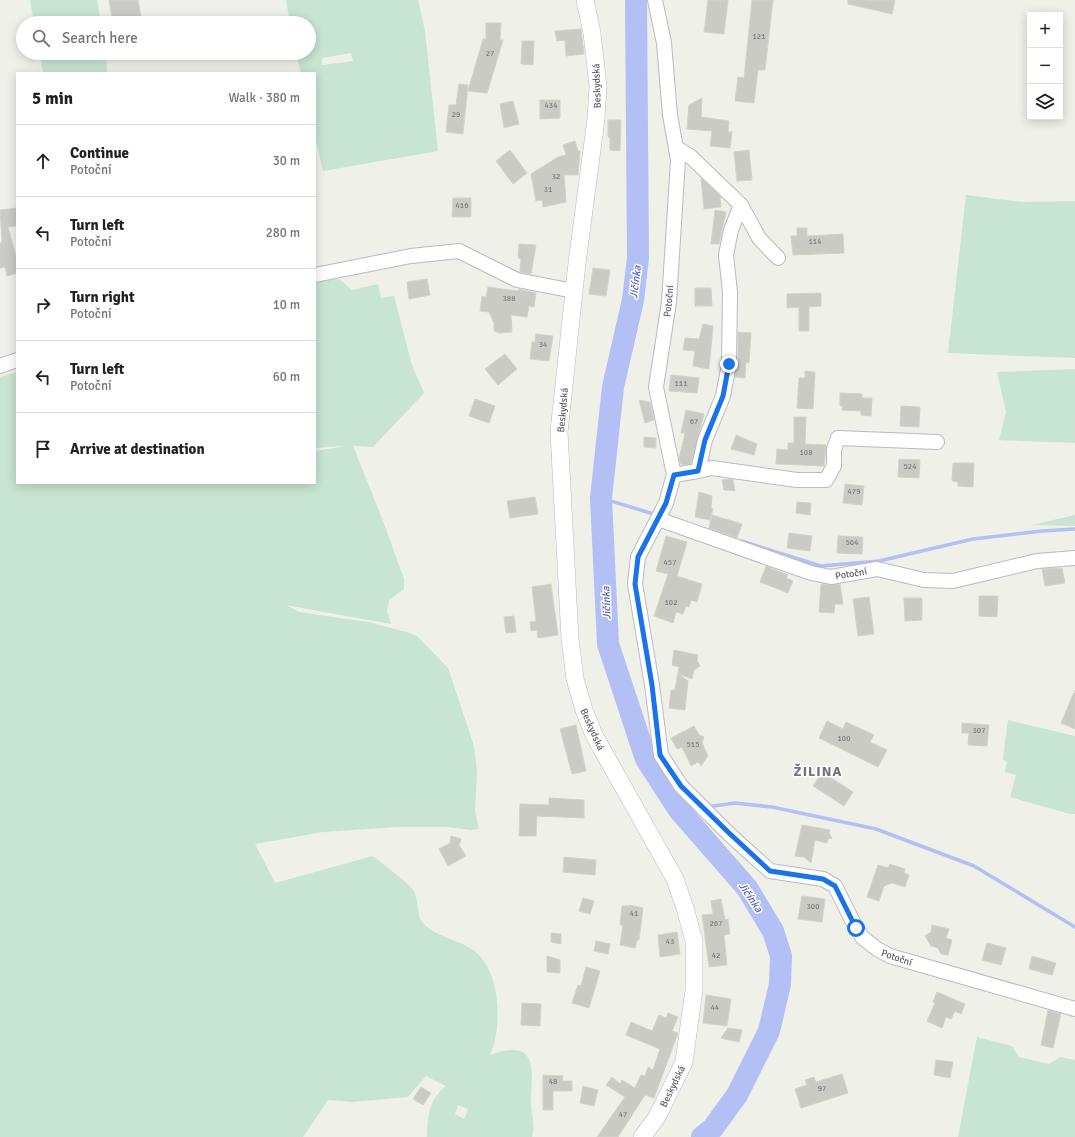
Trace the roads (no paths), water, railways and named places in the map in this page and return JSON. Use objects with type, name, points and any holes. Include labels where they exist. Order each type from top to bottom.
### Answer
[{"type":"street","name":"Beskydská","points":[[585,0],[592,33],[598,86],[596,119],[574,291],[559,432],[570,639],[575,679],[584,710],[594,735],[675,879],[694,941],[694,990],[684,1062],[657,1117],[642,1137]]},
{"type":"street","name":"Potoční","points":[[654,0],[664,43],[670,115],[678,160],[669,302],[656,387],[674,475],[666,503],[638,557],[635,584],[652,685],[660,755],[681,786],[770,871],[823,879],[835,886],[856,928],[863,938],[877,949],[890,956],[1075,1009]]},
{"type":"street","points":[[677,148],[691,157],[741,205],[759,238],[778,258]]},
{"type":"street","points":[[698,471],[705,440],[723,396],[729,364],[730,292],[726,255],[731,230],[741,205]]},
{"type":"street","points":[[316,275],[411,256],[459,251],[517,280],[574,291]]},
{"type":"street","points":[[0,366],[16,360]]},
{"type":"street","points":[[674,475],[712,468],[797,480],[826,480],[834,466],[834,449],[838,438],[937,442]]},
{"type":"street","name":"Potoční","points":[[658,519],[811,573],[831,577],[877,569],[924,580],[952,581],[1038,561],[1075,558]]},
{"type":"waterway","name":"Jičínka","points":[[636,0],[638,258],[633,300],[613,387],[601,498],[608,644],[646,759],[679,810],[747,888],[773,931],[781,956],[780,984],[769,1031],[737,1095],[713,1128],[702,1137]]},
{"type":"waterway","points":[[601,498],[657,515]]},
{"type":"waterway","points":[[741,541],[821,566],[879,561],[973,539],[1042,531],[1075,529]]},
{"type":"waterway","points":[[707,807],[735,803],[772,807],[876,829],[974,866],[1075,927]]},
{"type":"waterway","points":[[679,810],[696,808]]},
{"type":"district","name":"ŽILINA","points":[[818,771]]}]
